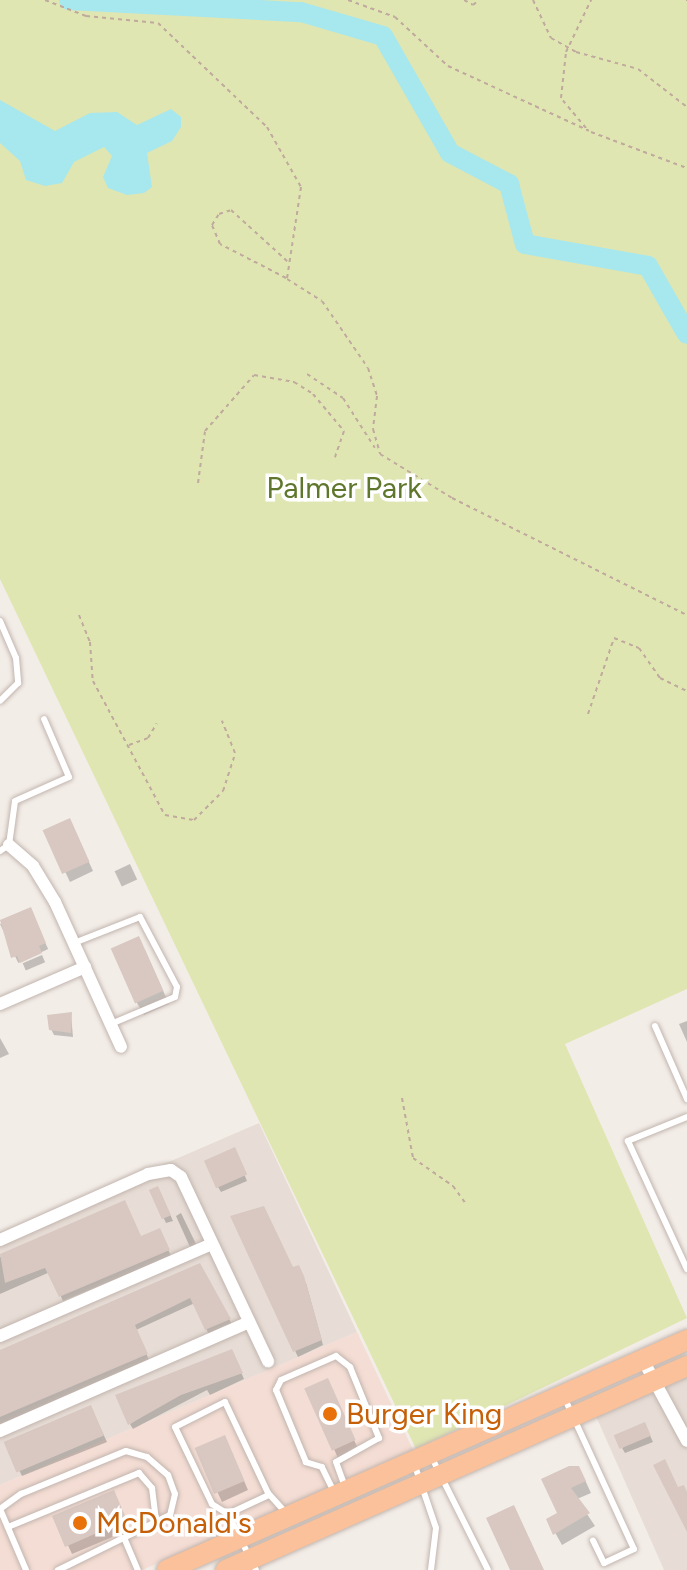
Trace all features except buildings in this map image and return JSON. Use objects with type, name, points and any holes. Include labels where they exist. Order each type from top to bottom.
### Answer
[{"type":"main road","points":[[167,1570],[422,1460],[687,1340]]},
{"type":"main road","points":[[226,1570],[253,1565],[350,1517],[687,1366]]},
{"type":"street","points":[[4,848],[41,877],[121,1047]]},
{"type":"street","points":[[0,1004],[85,967]]},
{"type":"street","points":[[0,1240],[148,1174],[171,1170],[181,1177],[268,1361]]},
{"type":"street","points":[[0,1336],[212,1244]]},
{"type":"street","points":[[0,1431],[249,1322]]},
{"type":"street","points":[[643,1360],[652,1382],[687,1441]]},
{"type":"lane","points":[[0,621],[16,658],[18,683],[0,701]]},
{"type":"lane","points":[[4,848],[15,801],[69,777],[44,719]]},
{"type":"lane","points":[[74,943],[140,917],[177,987],[175,997],[111,1024]]},
{"type":"lane","points":[[655,1026],[687,1099]]},
{"type":"lane","points":[[687,1117],[628,1141],[687,1269]]},
{"type":"lane","points":[[336,1356],[350,1367],[379,1438],[336,1462],[322,1467],[306,1462],[276,1390],[281,1380],[336,1356]]},
{"type":"lane","points":[[564,1396],[634,1549],[604,1563],[593,1540]]},
{"type":"lane","points":[[253,1565],[228,1514],[212,1504],[175,1427],[225,1402],[269,1495],[292,1516]]},
{"type":"lane","points":[[26,1570],[0,1509],[21,1494],[126,1451],[147,1457],[168,1475],[175,1494],[170,1515],[125,1540],[58,1570]]},
{"type":"lane","points":[[422,1460],[488,1570]]},
{"type":"lane","points":[[422,1460],[433,1482],[436,1528],[431,1570]]},
{"type":"lane","points":[[336,1462],[346,1485],[340,1495]]},
{"type":"lane","points":[[322,1467],[332,1491],[340,1495],[350,1517]]},
{"type":"lane","points":[[8,1527],[139,1473],[152,1488],[156,1523]]},
{"type":"lane","points":[[228,1514],[269,1495]]},
{"type":"lane","points":[[125,1540],[138,1570]]},
{"type":"path","points":[[45,0],[86,16],[158,23],[257,115],[301,187],[287,261],[287,279]]},
{"type":"path","points":[[348,0],[395,17],[448,66],[589,131],[687,168]]},
{"type":"path","points":[[464,0],[473,5],[479,0]]},
{"type":"path","points":[[533,0],[551,38],[568,48],[638,69],[687,107]]},
{"type":"path","points":[[589,131],[561,98],[568,48],[591,0]]},
{"type":"path","points":[[287,261],[231,210],[215,219],[213,233],[220,244],[322,301],[368,368],[377,396],[373,429],[380,454]]},
{"type":"path","points":[[307,374],[343,398],[380,454],[452,498],[687,615]]},
{"type":"path","points":[[198,483],[205,431],[254,375],[294,382],[313,394],[344,431],[335,457]]},
{"type":"path","points":[[79,615],[90,642],[93,681],[159,810],[174,820],[194,820],[217,801],[232,772],[235,753],[222,721]]},
{"type":"path","points":[[588,714],[614,638],[639,648],[666,683],[687,691]]},
{"type":"path","points":[[127,745],[148,738],[157,723]]},
{"type":"path","points":[[402,1098],[413,1158],[453,1186],[466,1204]]},
{"type":"shaded area","points":[[259,1123],[357,1332],[0,1485],[0,1235]]},
{"type":"shaded area","points":[[357,1332],[415,1454],[142,1570],[0,1570],[0,1485]]},
{"type":"shaded area","points":[[687,1374],[687,1570],[664,1570],[595,1414]]},
{"type":"green space","name":"Palmer Park","points":[[0,0],[687,0],[687,989],[565,1044],[687,1318],[416,1449],[0,579]]},
{"type":"water","points":[[0,100],[55,131],[90,113],[117,112],[137,125],[171,109],[181,117],[181,127],[172,141],[147,153],[152,187],[144,193],[127,195],[108,188],[103,177],[112,156],[104,147],[74,162],[62,183],[45,186],[26,180],[20,161],[0,143]]},
{"type":"waterway","points":[[69,0],[301,12],[383,36],[450,153],[509,184],[525,244],[648,266],[687,334]]},
{"type":"place","name":"Burger King","points":[[330,1414]]},
{"type":"place","name":"McDonald's","points":[[80,1523]]}]
